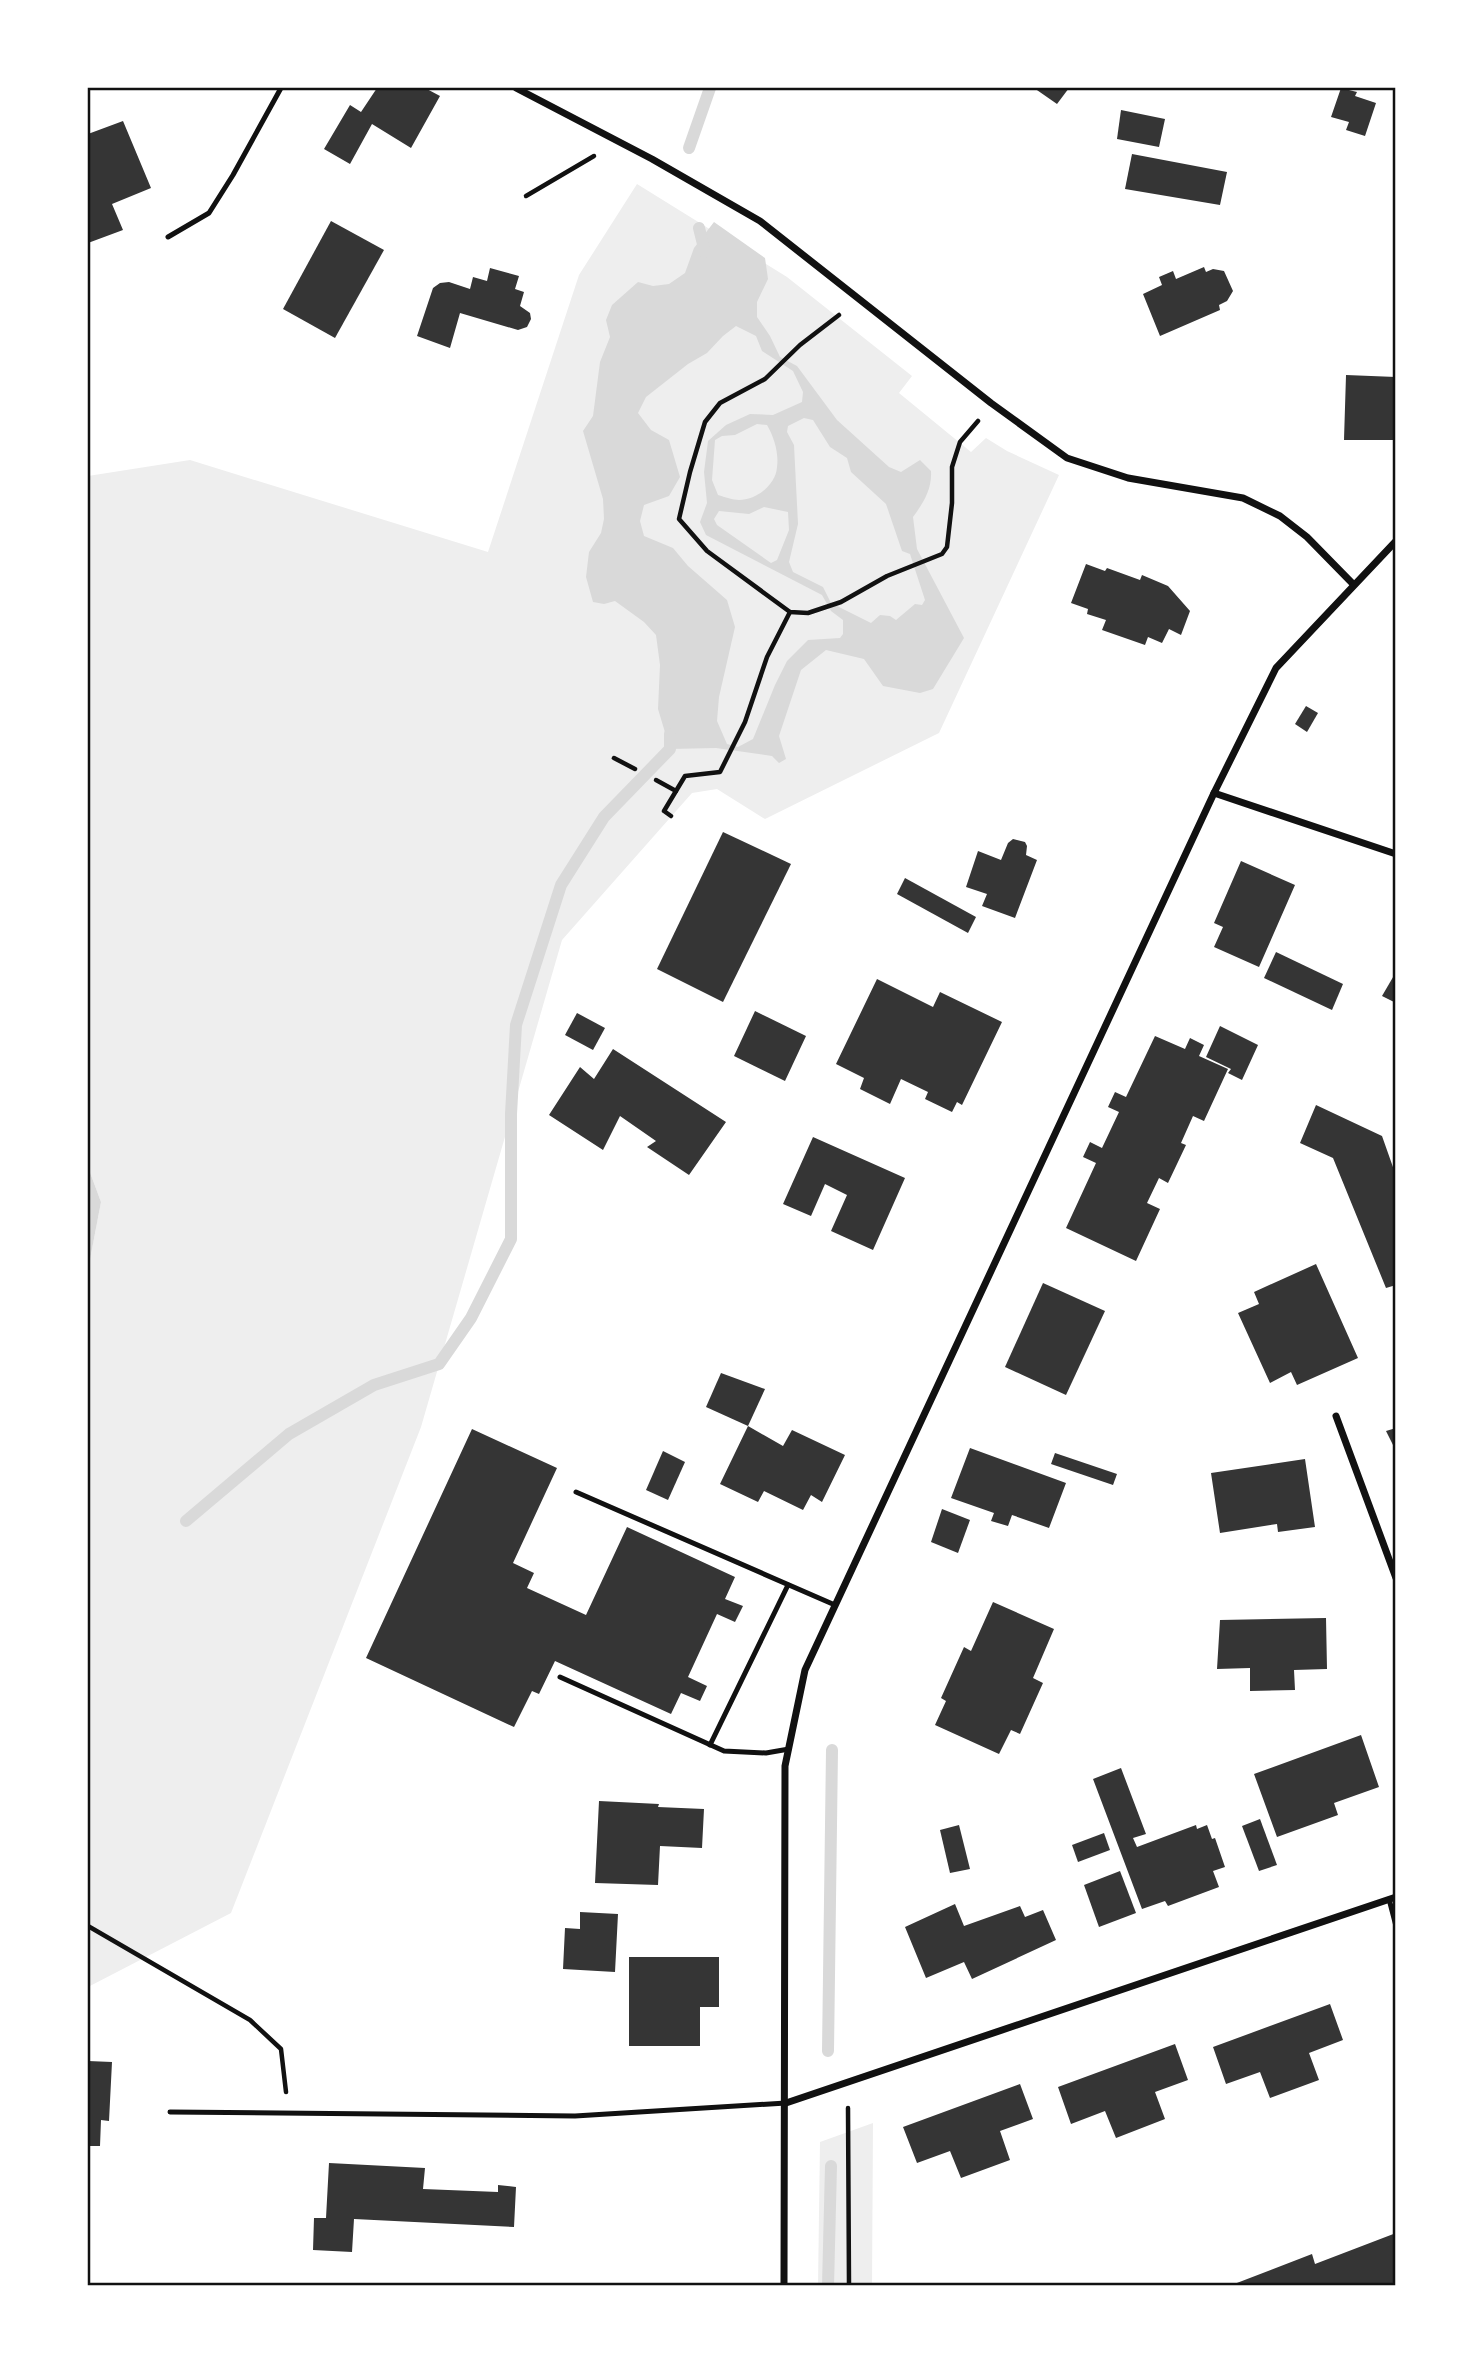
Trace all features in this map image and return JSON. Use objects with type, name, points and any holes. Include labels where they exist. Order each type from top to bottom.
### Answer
[{"type":"street","points":[[516,88],[760,221],[991,404],[1067,458],[1128,478],[1243,498],[1280,516],[1307,537],[1353,584]]},
{"type":"street","points":[[784,2286],[785,1766],[805,1670],[1214,793],[1276,668],[1395,541]]},
{"type":"street","points":[[1214,793],[1395,854]]},
{"type":"street","points":[[1336,1416],[1395,1578]]},
{"type":"street","points":[[786,2103],[1392,1898]]},
{"type":"lane","points":[[168,237],[209,213],[233,176],[281,88]]},
{"type":"lane","points":[[576,1492],[835,1605]]},
{"type":"lane","points":[[710,1745],[788,1585]]},
{"type":"lane","points":[[559,1677],[724,1751],[766,1753],[789,1749]]},
{"type":"lane","points":[[1392,1898],[1395,1926]]},
{"type":"lane","points":[[170,2112],[575,2116],[786,2103]]},
{"type":"path","points":[[526,196],[619,142]]},
{"type":"path","points":[[856,296],[837,317],[765,379],[720,403],[705,422],[679,519],[707,551],[790,612],[808,613],[841,602],[942,554],[947,547],[952,503],[952,467],[960,442],[991,404]]},
{"type":"path","points":[[671,816],[664,811],[685,776],[720,772],[745,722],[767,657],[790,612]]},
{"type":"path","points":[[614,758],[635,769]]},
{"type":"path","points":[[656,780],[676,791]]},
{"type":"path","points":[[88,1926],[250,2020],[282,2049],[288,2113]]},
{"type":"path","points":[[848,2082],[849,2286]]},
{"type":"shaded area","points":[[637,184],[787,277],[912,376],[899,393],[971,452],[986,438],[1007,451],[1059,475],[939,733],[765,819],[717,789],[692,793],[562,940],[421,1427],[231,1913],[88,1987],[88,1270],[101,1202],[88,1167],[88,476],[190,460],[488,552],[579,275]]},
{"type":"shaded area","points":[[714,222],[765,258],[768,279],[757,302],[757,317],[780,357],[797,366],[837,420],[889,467],[901,472],[920,460],[931,471],[926,495],[913,517],[917,549],[964,638],[933,689],[920,693],[883,686],[864,659],[826,650],[801,670],[779,736],[786,759],[779,763],[772,756],[716,748],[670,749],[658,709],[660,665],[656,635],[644,622],[615,601],[604,604],[593,602],[586,577],[589,552],[601,533],[604,519],[603,499],[583,431],[593,416],[600,362],[610,337],[606,320],[612,305],[638,282],[653,286],[669,284],[685,273],[694,248]],"holes":[[[736,326],[756,336],[762,351],[793,371],[803,392],[802,402],[773,415],[750,414],[726,425],[708,441],[704,472],[707,503],[700,522],[706,535],[822,595],[831,611],[843,620],[843,634],[840,638],[808,640],[787,661],[753,739],[738,747],[727,744],[717,721],[719,697],[735,627],[727,600],[688,566],[673,548],[644,536],[640,521],[644,505],[669,496],[680,477],[669,440],[651,430],[638,413],[646,397],[688,364],[707,353]],[[804,418],[813,420],[830,447],[847,458],[851,472],[886,504],[902,551],[910,554],[925,600],[922,605],[915,604],[896,620],[880,615],[871,623],[831,603],[823,587],[793,572],[789,562],[798,524],[794,445],[787,432],[788,426]],[[757,424],[767,425],[777,451],[777,467],[773,480],[758,494],[739,500],[718,495],[712,480],[715,440],[722,436],[735,435]],[[764,507],[788,512],[789,530],[777,560],[771,563],[717,525],[714,519],[719,511],[749,514]]]},
{"type":"shaded area","points":[[88,1167],[101,1202],[88,1270]]},
{"type":"shaded area","points":[[873,2123],[872,2285],[818,2286],[820,2142]]},
{"type":"building","points":[[377,88],[425,88],[440,96],[411,148],[372,124],[350,164],[324,149],[350,105],[361,112]]},
{"type":"building","points":[[1034,88],[1069,88],[1057,104]]},
{"type":"building","points":[[1341,88],[1357,92],[1355,96],[1376,103],[1365,136],[1346,130],[1349,122],[1331,117]]},
{"type":"building","points":[[1121,110],[1165,119],[1159,147],[1117,139]]},
{"type":"building","points":[[123,121],[151,188],[112,204],[123,230],[88,243],[88,134]]},
{"type":"building","points":[[1132,154],[1227,172],[1220,205],[1125,189]]},
{"type":"building","points":[[331,221],[384,250],[335,338],[283,309]]},
{"type":"building","points":[[1204,267],[1206,272],[1213,269],[1224,271],[1233,291],[1227,301],[1219,305],[1220,310],[1160,336],[1143,294],[1162,285],[1159,277],[1173,271],[1176,279]]},
{"type":"building","points":[[490,268],[519,276],[515,289],[524,292],[520,306],[530,313],[531,319],[527,327],[518,330],[460,313],[450,348],[417,336],[433,288],[440,283],[449,282],[470,289],[473,277],[487,281]]},
{"type":"building","points":[[1346,375],[1396,377],[1396,440],[1344,440]]},
{"type":"building","points":[[1086,564],[1105,571],[1107,568],[1140,580],[1142,575],[1168,586],[1190,611],[1181,635],[1169,629],[1162,643],[1148,637],[1145,645],[1102,630],[1106,620],[1087,614],[1088,609],[1071,603]]},
{"type":"building","points":[[1306,706],[1318,713],[1307,732],[1295,724]]},
{"type":"building","points":[[723,832],[791,864],[723,1002],[657,969]]},
{"type":"building","points":[[1013,839],[1025,842],[1026,855],[1037,860],[1015,918],[982,906],[987,894],[966,887],[978,851],[1001,860],[1008,843]]},
{"type":"building","points":[[1241,861],[1295,885],[1259,967],[1214,947],[1223,927],[1214,923]]},
{"type":"building","points":[[905,878],[976,917],[968,933],[897,894]]},
{"type":"building","points":[[1276,952],[1343,984],[1332,1010],[1264,978]]},
{"type":"building","points":[[1396,972],[1396,1003],[1382,996]]},
{"type":"building","points":[[877,979],[933,1007],[940,992],[1002,1022],[962,1105],[957,1102],[952,1112],[925,1099],[928,1092],[901,1079],[890,1104],[860,1089],[864,1078],[836,1064]]},
{"type":"building","points":[[755,1011],[806,1036],[785,1081],[734,1056]]},
{"type":"building","points":[[577,1013],[605,1028],[593,1050],[565,1035]]},
{"type":"building","points":[[1220,1026],[1258,1045],[1242,1080],[1228,1073],[1231,1069],[1206,1057]]},
{"type":"building","points":[[1155,1036],[1185,1049],[1190,1038],[1204,1045],[1199,1056],[1228,1069],[1204,1121],[1193,1116],[1181,1143],[1186,1145],[1168,1183],[1159,1178],[1147,1203],[1160,1209],[1136,1261],[1066,1228],[1096,1163],[1083,1157],[1090,1142],[1102,1148],[1119,1112],[1108,1107],[1115,1092],[1126,1097]]},
{"type":"building","points":[[613,1049],[726,1122],[689,1175],[647,1147],[656,1141],[620,1116],[603,1150],[549,1115],[580,1067],[594,1079]]},
{"type":"building","points":[[1316,1105],[1382,1136],[1394,1170],[1396,1169],[1396,1285],[1386,1288],[1333,1158],[1300,1143]]},
{"type":"building","points":[[813,1137],[905,1178],[873,1250],[831,1231],[847,1195],[825,1184],[811,1216],[783,1204]]},
{"type":"building","points":[[1316,1264],[1358,1358],[1297,1385],[1291,1372],[1270,1383],[1238,1313],[1259,1304],[1254,1292]]},
{"type":"building","points":[[1043,1283],[1105,1311],[1066,1395],[1005,1367]]},
{"type":"building","points":[[721,1373],[765,1389],[748,1426],[706,1407]]},
{"type":"building","points":[[748,1426],[783,1446],[792,1430],[845,1455],[822,1502],[811,1495],[803,1510],[764,1491],[758,1502],[720,1484]]},
{"type":"building","points":[[1396,1428],[1396,1451],[1386,1431]]},
{"type":"building","points":[[472,1429],[557,1468],[513,1563],[534,1573],[527,1588],[586,1615],[627,1527],[735,1577],[725,1599],[743,1606],[735,1622],[717,1614],[688,1677],[707,1686],[700,1701],[681,1693],[671,1714],[555,1661],[539,1694],[532,1691],[514,1727],[366,1658]]},
{"type":"building","points":[[970,1448],[1066,1483],[1049,1528],[1012,1515],[1008,1526],[991,1521],[994,1513],[951,1498]]},
{"type":"building","points":[[663,1451],[685,1462],[668,1500],[646,1490]]},
{"type":"building","points":[[1055,1453],[1117,1474],[1113,1485],[1051,1464]]},
{"type":"building","points":[[1305,1459],[1315,1527],[1278,1532],[1277,1524],[1220,1533],[1211,1473]]},
{"type":"building","points":[[942,1509],[970,1520],[958,1553],[931,1542]]},
{"type":"building","points":[[993,1602],[1054,1629],[1033,1678],[1043,1683],[1020,1734],[1011,1730],[999,1754],[935,1725],[946,1701],[941,1698],[964,1647],[971,1651]]},
{"type":"building","points":[[1326,1618],[1327,1669],[1294,1670],[1295,1690],[1250,1691],[1250,1668],[1217,1669],[1220,1620]]},
{"type":"building","points":[[1361,1735],[1379,1787],[1334,1803],[1338,1815],[1277,1837],[1254,1774]]},
{"type":"building","points":[[1121,1768],[1146,1834],[1133,1838],[1137,1847],[1196,1825],[1197,1829],[1207,1825],[1212,1839],[1215,1838],[1225,1867],[1213,1871],[1219,1887],[1168,1906],[1165,1901],[1142,1909],[1093,1779]]},
{"type":"building","points":[[599,1801],[704,1809],[702,1848],[660,1846],[658,1885],[595,1883]]},
{"type":"building","points":[[1260,1819],[1277,1865],[1259,1871],[1242,1826]]},
{"type":"building","points":[[959,1825],[970,1869],[950,1873],[940,1830]]},
{"type":"building","points":[[1104,1833],[1110,1850],[1078,1862],[1072,1845]]},
{"type":"building","points":[[1120,1871],[1136,1913],[1099,1927],[1084,1885]]},
{"type":"building","points":[[955,1904],[964,1926],[1020,1906],[1025,1917],[1043,1910],[1056,1940],[972,1979],[964,1962],[926,1978],[905,1927]]},
{"type":"building","points":[[580,1912],[618,1914],[615,1972],[563,1969],[565,1928],[580,1929]]},
{"type":"building","points":[[629,1957],[719,1957],[719,2007],[700,2007],[700,2046],[629,2046]]},
{"type":"building","points":[[1330,2004],[1343,2040],[1309,2053],[1319,2080],[1270,2098],[1260,2072],[1226,2084],[1213,2047]]},
{"type":"building","points":[[1175,2044],[1188,2080],[1155,2092],[1165,2119],[1116,2138],[1105,2111],[1071,2124],[1058,2087]]},
{"type":"building","points":[[88,2061],[112,2062],[109,2121],[101,2120],[100,2146],[88,2146]]},
{"type":"building","points":[[1020,2084],[1033,2119],[1000,2131],[1010,2160],[961,2178],[950,2151],[917,2163],[903,2127]]},
{"type":"building","points":[[329,2163],[425,2168],[423,2189],[498,2192],[498,2185],[516,2187],[514,2227],[354,2219],[352,2252],[313,2250],[314,2218],[326,2218]]},
{"type":"building","points":[[1396,2233],[1396,2286],[1229,2286],[1312,2254],[1315,2264]]},
{"type":"waterway","points":[[689,148],[710,88]]},
{"type":"waterway","points":[[699,228],[705,252]]},
{"type":"waterway","points":[[186,1521],[289,1434],[374,1385],[439,1364],[471,1318],[511,1239],[511,1114],[516,1025],[561,885],[604,817],[670,749],[670,734]]},
{"type":"waterway","points":[[828,2051],[832,1750]]},
{"type":"waterway","points":[[828,2286],[831,2166]]}]
